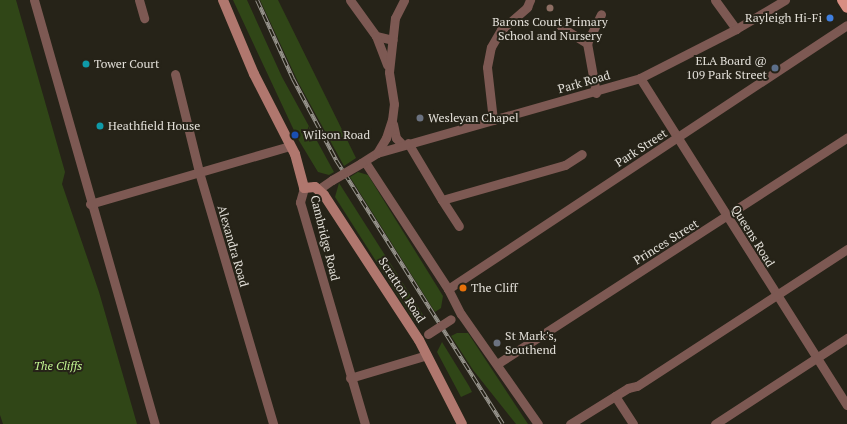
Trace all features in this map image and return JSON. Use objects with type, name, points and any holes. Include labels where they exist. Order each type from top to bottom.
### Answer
[{"type":"main road","points":[[842,0],[847,8]]},
{"type":"street","points":[[34,0],[90,204],[155,424]]},
{"type":"street","points":[[139,0],[144,18]]},
{"type":"street","name":"Cambridge Road","points":[[223,0],[254,74],[295,154],[304,188],[300,202],[364,423]]},
{"type":"street","points":[[304,188],[315,187],[319,189],[377,154],[386,138],[392,120],[394,104],[389,72],[384,53],[376,36],[350,0]]},
{"type":"street","points":[[389,72],[395,18],[404,0]]},
{"type":"street","points":[[493,120],[487,67],[491,46],[501,30],[527,6],[530,0]]},
{"type":"street","points":[[716,0],[736,29]]},
{"type":"street","name":"Park Road","points":[[377,154],[406,144],[596,93],[640,78],[736,29],[785,0]]},
{"type":"street","points":[[596,93],[587,43],[601,14]]},
{"type":"street","name":"Park Street","points":[[448,289],[677,139],[847,25]]},
{"type":"street","points":[[561,27],[587,43]]},
{"type":"street","points":[[376,36],[393,40]]},
{"type":"street","name":"Alexandra Road","points":[[175,74],[199,172],[273,424]]},
{"type":"street","name":"Queens Road","points":[[640,78],[775,294],[847,405]]},
{"type":"street","points":[[392,120],[394,134],[406,144],[459,226]]},
{"type":"street","name":"Princes Street","points":[[496,364],[728,217],[847,138]]},
{"type":"street","points":[[90,204],[290,146]]},
{"type":"street","points":[[442,200],[565,165],[582,154]]},
{"type":"street","points":[[363,163],[448,289],[461,314],[538,424]]},
{"type":"street","name":"Scratton Road","points":[[319,189],[419,340],[462,424]]},
{"type":"street","points":[[570,424],[615,396],[636,386],[775,294],[847,249]]},
{"type":"street","points":[[419,340],[461,314]]},
{"type":"street","points":[[715,424],[847,338]]},
{"type":"street","points":[[350,378],[427,355]]},
{"type":"street","points":[[615,396],[633,424]]},
{"type":"green space","name":"The Cliffs","points":[[0,0],[16,0],[65,172],[62,184],[99,292],[137,424],[3,424],[0,415]]},
{"type":"green space","points":[[233,0],[247,0],[282,77],[334,172],[329,175],[318,172],[298,139]]},
{"type":"green space","points":[[260,0],[278,0],[356,158],[344,166],[298,82]]},
{"type":"green space","points":[[358,172],[368,175],[443,296],[441,308],[435,312],[350,177]]},
{"type":"green space","points":[[339,183],[425,318],[423,321],[413,319],[335,197]]},
{"type":"green space","points":[[457,333],[468,333],[528,424],[516,424],[473,370],[451,336]]},
{"type":"green space","points":[[442,342],[472,392],[461,397],[437,352]]},
{"type":"railway","points":[[257,0],[293,79],[336,160],[503,424]]},
{"type":"place","name":"Barons Court Primary School and Nursery","points":[[550,8]]},
{"type":"place","name":"Rayleigh Hi-Fi","points":[[830,18]]},
{"type":"place","name":"Tower Court","points":[[86,64]]},
{"type":"place","name":"ELA Board @ 109 Park Street","points":[[775,68]]},
{"type":"place","name":"Wesleyan Chapel","points":[[420,118]]},
{"type":"place","name":"Heathfield House","points":[[100,126]]},
{"type":"place","name":"Wilson Road","points":[[295,135]]},
{"type":"place","name":"The Cliff","points":[[463,288]]},
{"type":"place","name":"St Mark's, Southend","points":[[497,343]]}]
